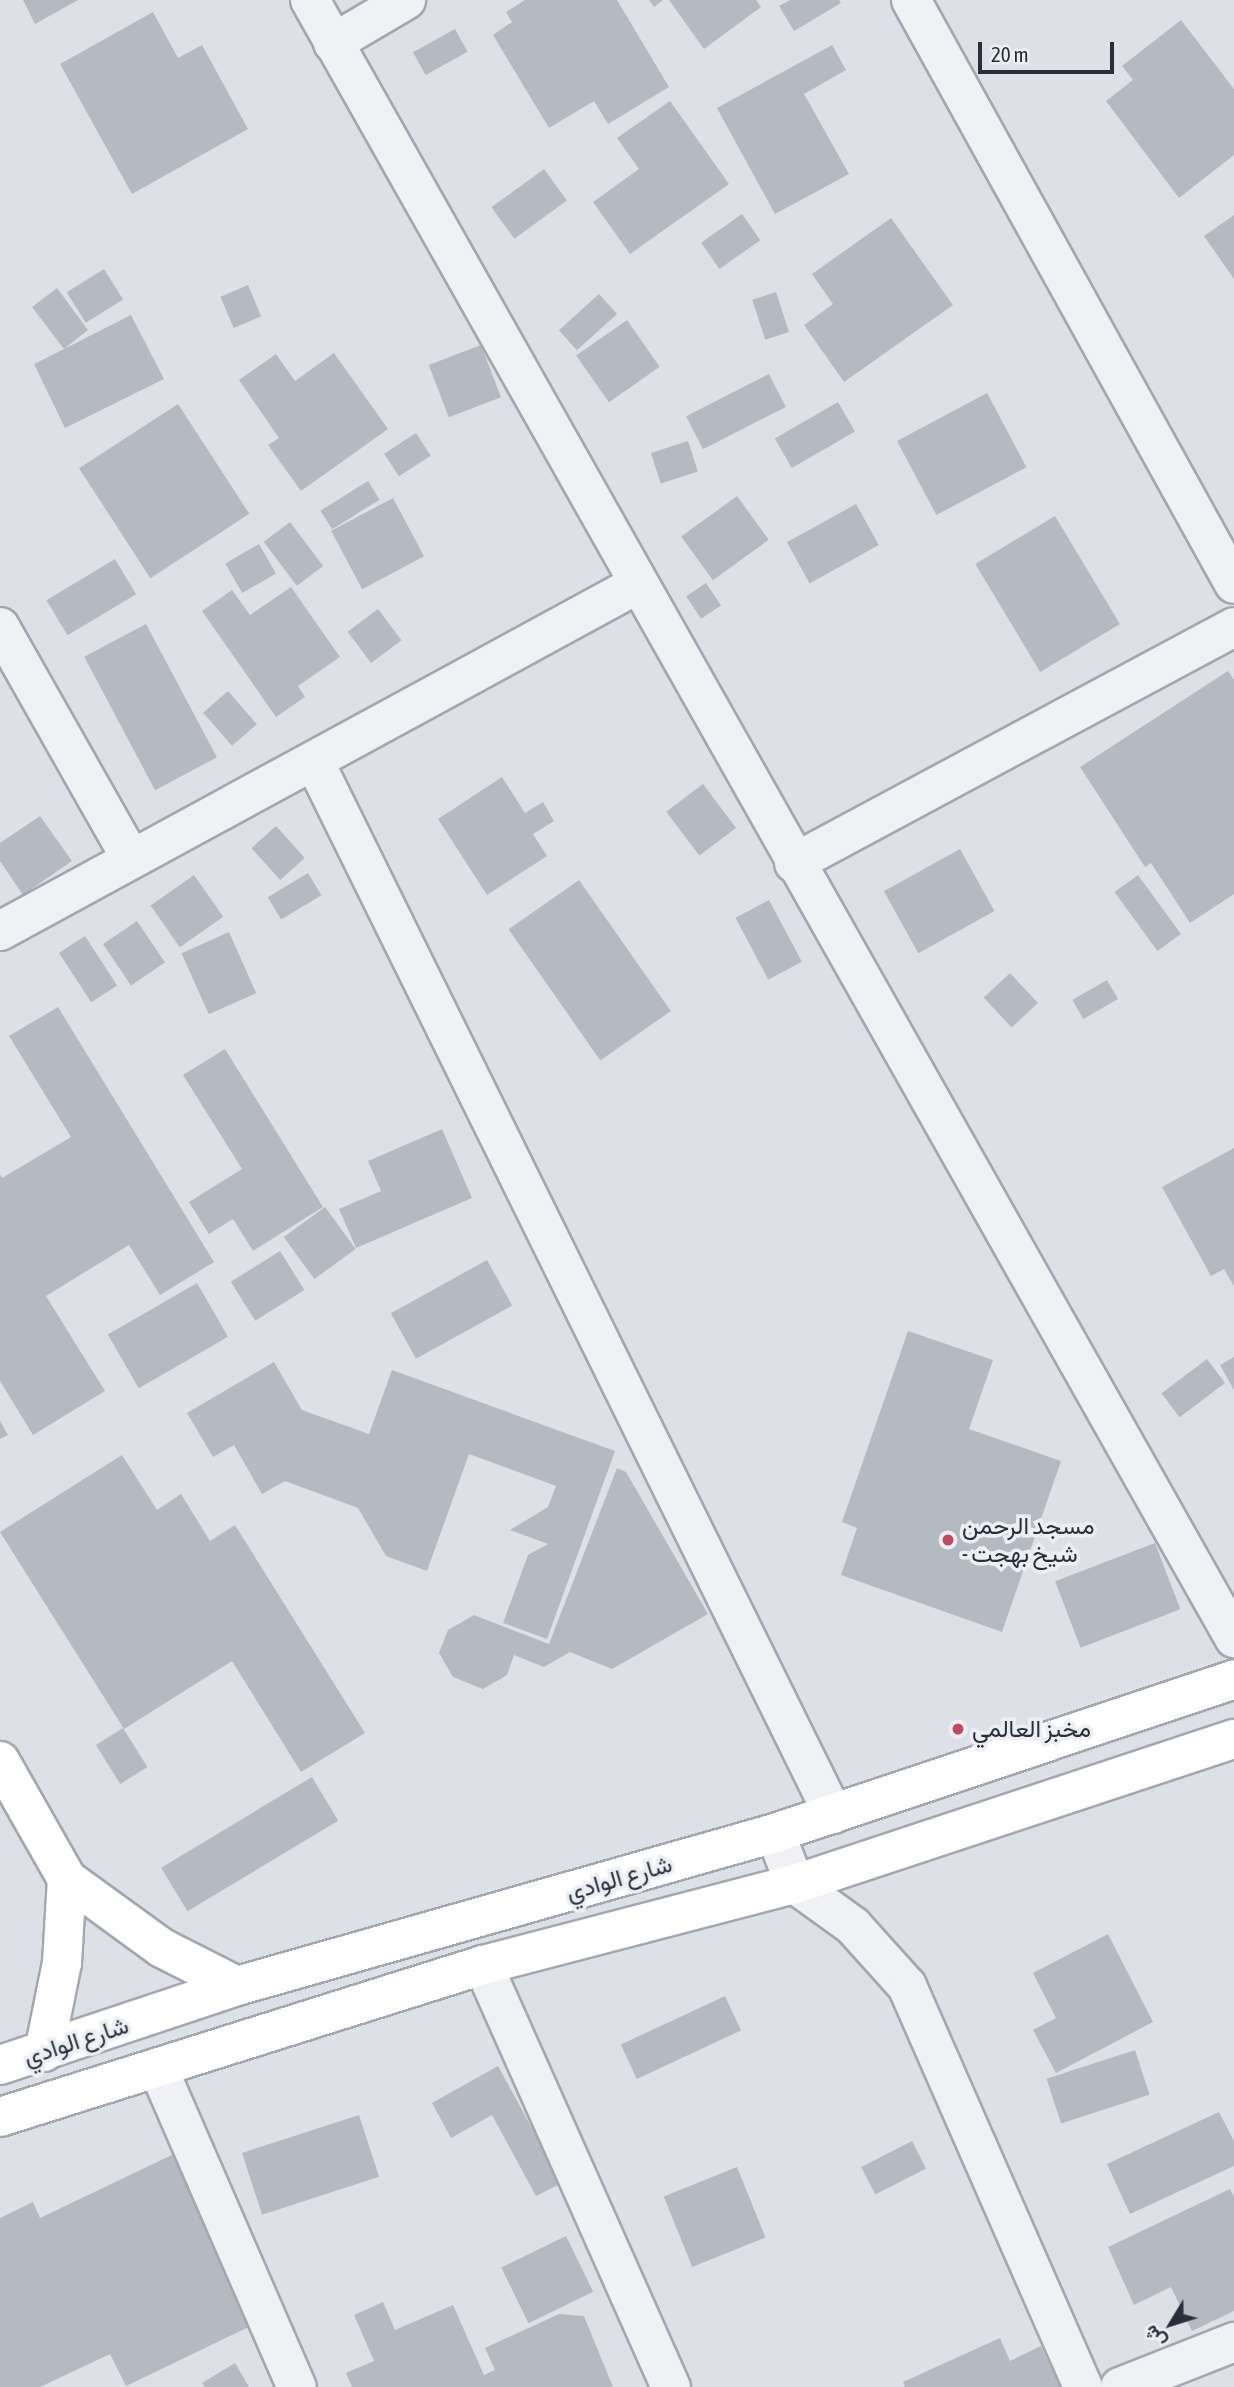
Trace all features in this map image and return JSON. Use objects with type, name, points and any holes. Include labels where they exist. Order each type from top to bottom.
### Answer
[{"type":"main road","name":"شارع الوادي","points":[[0,2066],[237,1986],[775,1833],[1234,1679]]},
{"type":"main road","name":"شارع الوادي","points":[[0,2117],[483,1965],[795,1884],[1234,1739]]},
{"type":"main road","points":[[0,1760],[67,1880],[162,1948],[237,1986]]},
{"type":"main road","points":[[44,2052],[62,1964],[67,1880]]},
{"type":"street","points":[[310,0],[794,863],[1234,1638]]},
{"type":"street","points":[[334,43],[406,0]]},
{"type":"street","points":[[911,0],[1234,584]]},
{"type":"street","points":[[0,931],[315,763],[638,584]]},
{"type":"street","points":[[0,627],[131,859]]},
{"type":"street","points":[[794,863],[1234,627]]},
{"type":"street","points":[[315,763],[833,1814]]},
{"type":"street","points":[[775,1833],[795,1884],[853,1926],[907,1986],[1083,2387]]},
{"type":"street","points":[[483,1965],[671,2387]]},
{"type":"street","points":[[158,2068],[297,2387]]},
{"type":"street","points":[[1120,2387],[1234,2342]]},
{"type":"building","points":[[23,0],[78,0],[35,24]]},
{"type":"building","points":[[525,0],[617,0],[669,87],[608,124],[594,101],[549,128],[493,35],[512,22],[506,12]]},
{"type":"building","points":[[649,0],[663,0],[654,7]]},
{"type":"building","points":[[669,0],[756,0],[761,7],[704,49]]},
{"type":"building","points":[[790,0],[839,0],[841,3],[794,31],[779,6]]},
{"type":"building","points":[[153,12],[178,58],[202,45],[248,129],[132,194],[60,64]]},
{"type":"building","points":[[1181,20],[1234,89],[1234,155],[1179,198],[1106,101],[1133,80],[1122,66]]},
{"type":"building","points":[[455,29],[468,52],[426,75],[413,52]]},
{"type":"building","points":[[832,45],[846,70],[804,94],[849,174],[775,214],[717,108]]},
{"type":"building","points":[[670,101],[729,184],[630,254],[593,202],[639,169],[617,138]]},
{"type":"building","points":[[544,169],[567,201],[514,239],[491,207]]},
{"type":"building","points":[[742,214],[760,240],[719,269],[701,243]]},
{"type":"building","points":[[1234,215],[1234,279],[1204,236]]},
{"type":"building","points":[[891,218],[953,305],[844,382],[804,325],[833,304],[812,274]]},
{"type":"building","points":[[104,269],[123,300],[86,323],[67,292]]},
{"type":"building","points":[[248,285],[261,316],[234,328],[220,297]]},
{"type":"building","points":[[57,288],[88,330],[64,349],[32,307]]},
{"type":"building","points":[[776,292],[789,332],[765,340],[752,300]]},
{"type":"building","points":[[599,294],[617,314],[577,350],[559,330]]},
{"type":"building","points":[[131,315],[164,379],[65,428],[34,364]]},
{"type":"building","points":[[627,320],[660,367],[609,402],[576,356]]},
{"type":"building","points":[[481,345],[501,397],[449,417],[429,365]]},
{"type":"building","points":[[334,353],[388,429],[301,491],[268,445],[279,438],[239,380],[276,354],[295,381]]},
{"type":"building","points":[[769,374],[786,407],[703,449],[686,416]]},
{"type":"building","points":[[987,393],[1026,467],[936,515],[897,441]]},
{"type":"building","points":[[838,402],[855,431],[792,468],[775,438]]},
{"type":"building","points":[[178,404],[249,514],[150,578],[79,468]]},
{"type":"building","points":[[416,433],[431,456],[399,476],[384,454]]},
{"type":"building","points":[[688,441],[698,471],[661,483],[651,453]]},
{"type":"building","points":[[368,481],[380,500],[332,529],[321,511]]},
{"type":"building","points":[[737,496],[769,540],[713,580],[681,537]]},
{"type":"building","points":[[393,498],[424,556],[362,589],[331,531]]},
{"type":"building","points":[[856,504],[879,545],[810,583],[787,542]]},
{"type":"building","points":[[1055,516],[1120,624],[1040,672],[975,564]]},
{"type":"building","points":[[290,522],[323,566],[297,586],[264,542]]},
{"type":"building","points":[[259,544],[276,573],[242,593],[225,564]]},
{"type":"building","points":[[115,559],[136,594],[68,635],[46,600]]},
{"type":"building","points":[[706,583],[721,605],[701,619],[686,596]]},
{"type":"building","points":[[291,587],[340,657],[298,686],[305,697],[276,717],[202,611],[232,590],[250,615]]},
{"type":"building","points":[[378,609],[401,640],[371,663],[348,632]]},
{"type":"building","points":[[146,624],[217,757],[155,790],[84,657]]},
{"type":"building","points":[[1228,671],[1234,680],[1234,894],[1190,923],[1151,863],[1145,867],[1080,767]]},
{"type":"building","points":[[228,691],[257,724],[232,746],[203,713]]},
{"type":"building","points":[[502,777],[525,813],[543,802],[554,821],[533,834],[547,856],[487,895],[438,819]]},
{"type":"building","points":[[703,784],[736,828],[699,856],[666,812]]},
{"type":"building","points":[[40,816],[72,861],[23,895],[0,861],[0,843]]},
{"type":"building","points":[[276,826],[305,858],[280,880],[251,848]]},
{"type":"building","points":[[960,849],[994,911],[918,953],[884,891]]},
{"type":"building","points":[[308,873],[321,895],[281,919],[268,897]]},
{"type":"building","points":[[194,875],[223,917],[180,947],[151,905]]},
{"type":"building","points":[[1138,875],[1181,934],[1157,951],[1115,892]]},
{"type":"building","points":[[579,880],[671,1011],[600,1060],[509,929]]},
{"type":"building","points":[[769,900],[802,962],[768,980],[735,918]]},
{"type":"building","points":[[137,921],[165,962],[131,985],[103,944]]},
{"type":"building","points":[[229,932],[256,993],[209,1014],[181,953]]},
{"type":"building","points":[[85,936],[117,985],[91,1002],[59,953]]},
{"type":"building","points":[[1010,973],[1038,1003],[1012,1028],[984,998]]},
{"type":"building","points":[[1107,980],[1118,999],[1083,1019],[1072,1000]]},
{"type":"building","points":[[58,1007],[214,1262],[160,1295],[129,1245],[46,1296],[105,1391],[33,1435],[0,1381],[0,1174],[2,1178],[71,1137],[9,1036]]},
{"type":"building","points":[[225,1049],[323,1207],[253,1251],[233,1219],[209,1234],[189,1202],[242,1169],[183,1075]]},
{"type":"building","points":[[442,1129],[472,1198],[356,1248],[339,1209],[381,1191],[368,1161]]},
{"type":"building","points":[[1234,1148],[1234,1286],[1224,1269],[1211,1276],[1162,1187]]},
{"type":"building","points":[[325,1207],[356,1249],[314,1279],[284,1237]]},
{"type":"building","points":[[280,1251],[304,1290],[255,1321],[231,1282]]},
{"type":"building","points":[[487,1260],[512,1305],[416,1359],[391,1313]]},
{"type":"building","points":[[197,1283],[228,1337],[139,1388],[108,1334]]},
{"type":"building","points":[[908,1331],[993,1360],[969,1429],[1061,1461],[1002,1632],[841,1575],[857,1528],[842,1522]]},
{"type":"building","points":[[1234,1357],[1234,1390],[1220,1365]]},
{"type":"building","points":[[1207,1359],[1225,1383],[1180,1417],[1161,1393]]},
{"type":"building","points":[[274,1362],[302,1410],[369,1434],[392,1370],[615,1451],[547,1639],[503,1623],[528,1555],[548,1544],[510,1530],[548,1507],[556,1486],[469,1454],[427,1571],[386,1556],[358,1508],[285,1481],[262,1494],[234,1445],[213,1457],[187,1413]]},
{"type":"building","points":[[0,1421],[8,1435],[0,1439]]},
{"type":"building","points":[[122,1455],[157,1510],[181,1494],[210,1541],[235,1525],[365,1733],[301,1772],[232,1661],[124,1729],[0,1532]]},
{"type":"building","points":[[617,1468],[626,1472],[708,1614],[612,1669],[570,1652],[544,1667],[514,1655],[507,1675],[483,1689],[453,1677],[439,1653],[448,1630],[474,1615],[549,1644]]},
{"type":"building","points":[[1155,1543],[1180,1609],[1081,1648],[1055,1581]]},
{"type":"building","points":[[123,1728],[147,1767],[120,1784],[96,1745]]},
{"type":"building","points":[[312,1777],[338,1821],[187,1911],[161,1868]]},
{"type":"building","points":[[1108,1934],[1153,2022],[1056,2073],[1033,2030],[1056,2018],[1033,1973]]},
{"type":"building","points":[[725,1996],[741,2030],[637,2079],[621,2045]]},
{"type":"building","points":[[1135,2050],[1150,2095],[1061,2123],[1047,2079]]},
{"type":"building","points":[[498,2066],[562,2183],[536,2196],[492,2115],[451,2138],[432,2103]]},
{"type":"building","points":[[1219,2112],[1234,2141],[1234,2166],[1130,2214],[1107,2164]]},
{"type":"building","points":[[359,2115],[379,2177],[262,2215],[242,2153]]},
{"type":"building","points":[[912,2141],[926,2169],[875,2194],[861,2167]]},
{"type":"building","points":[[176,2153],[257,2323],[126,2386],[110,2354],[40,2387],[0,2387],[0,2218],[33,2202],[40,2218]]},
{"type":"building","points":[[737,2167],[765,2237],[692,2267],[664,2197]]},
{"type":"building","points":[[1230,2189],[1234,2197],[1234,2311],[1192,2331],[1171,2287],[1134,2305],[1108,2247]]},
{"type":"building","points":[[566,2236],[593,2292],[528,2323],[501,2268]]},
{"type":"building","points":[[383,2302],[395,2330],[453,2305],[484,2375],[495,2370],[485,2348],[559,2314],[584,2316],[613,2387],[352,2387],[346,2373],[374,2361],[354,2315]]},
{"type":"building","points":[[1000,2338],[1010,2361],[1041,2346],[1060,2387],[905,2387],[903,2382]]},
{"type":"building","points":[[235,2363],[249,2387],[205,2387],[202,2383]]},
{"type":"place","name":"مسجد الرحمن - شيخ بهجت","points":[[948,1540]]},
{"type":"place","name":"مخبز العالمي","points":[[958,1729]]}]
